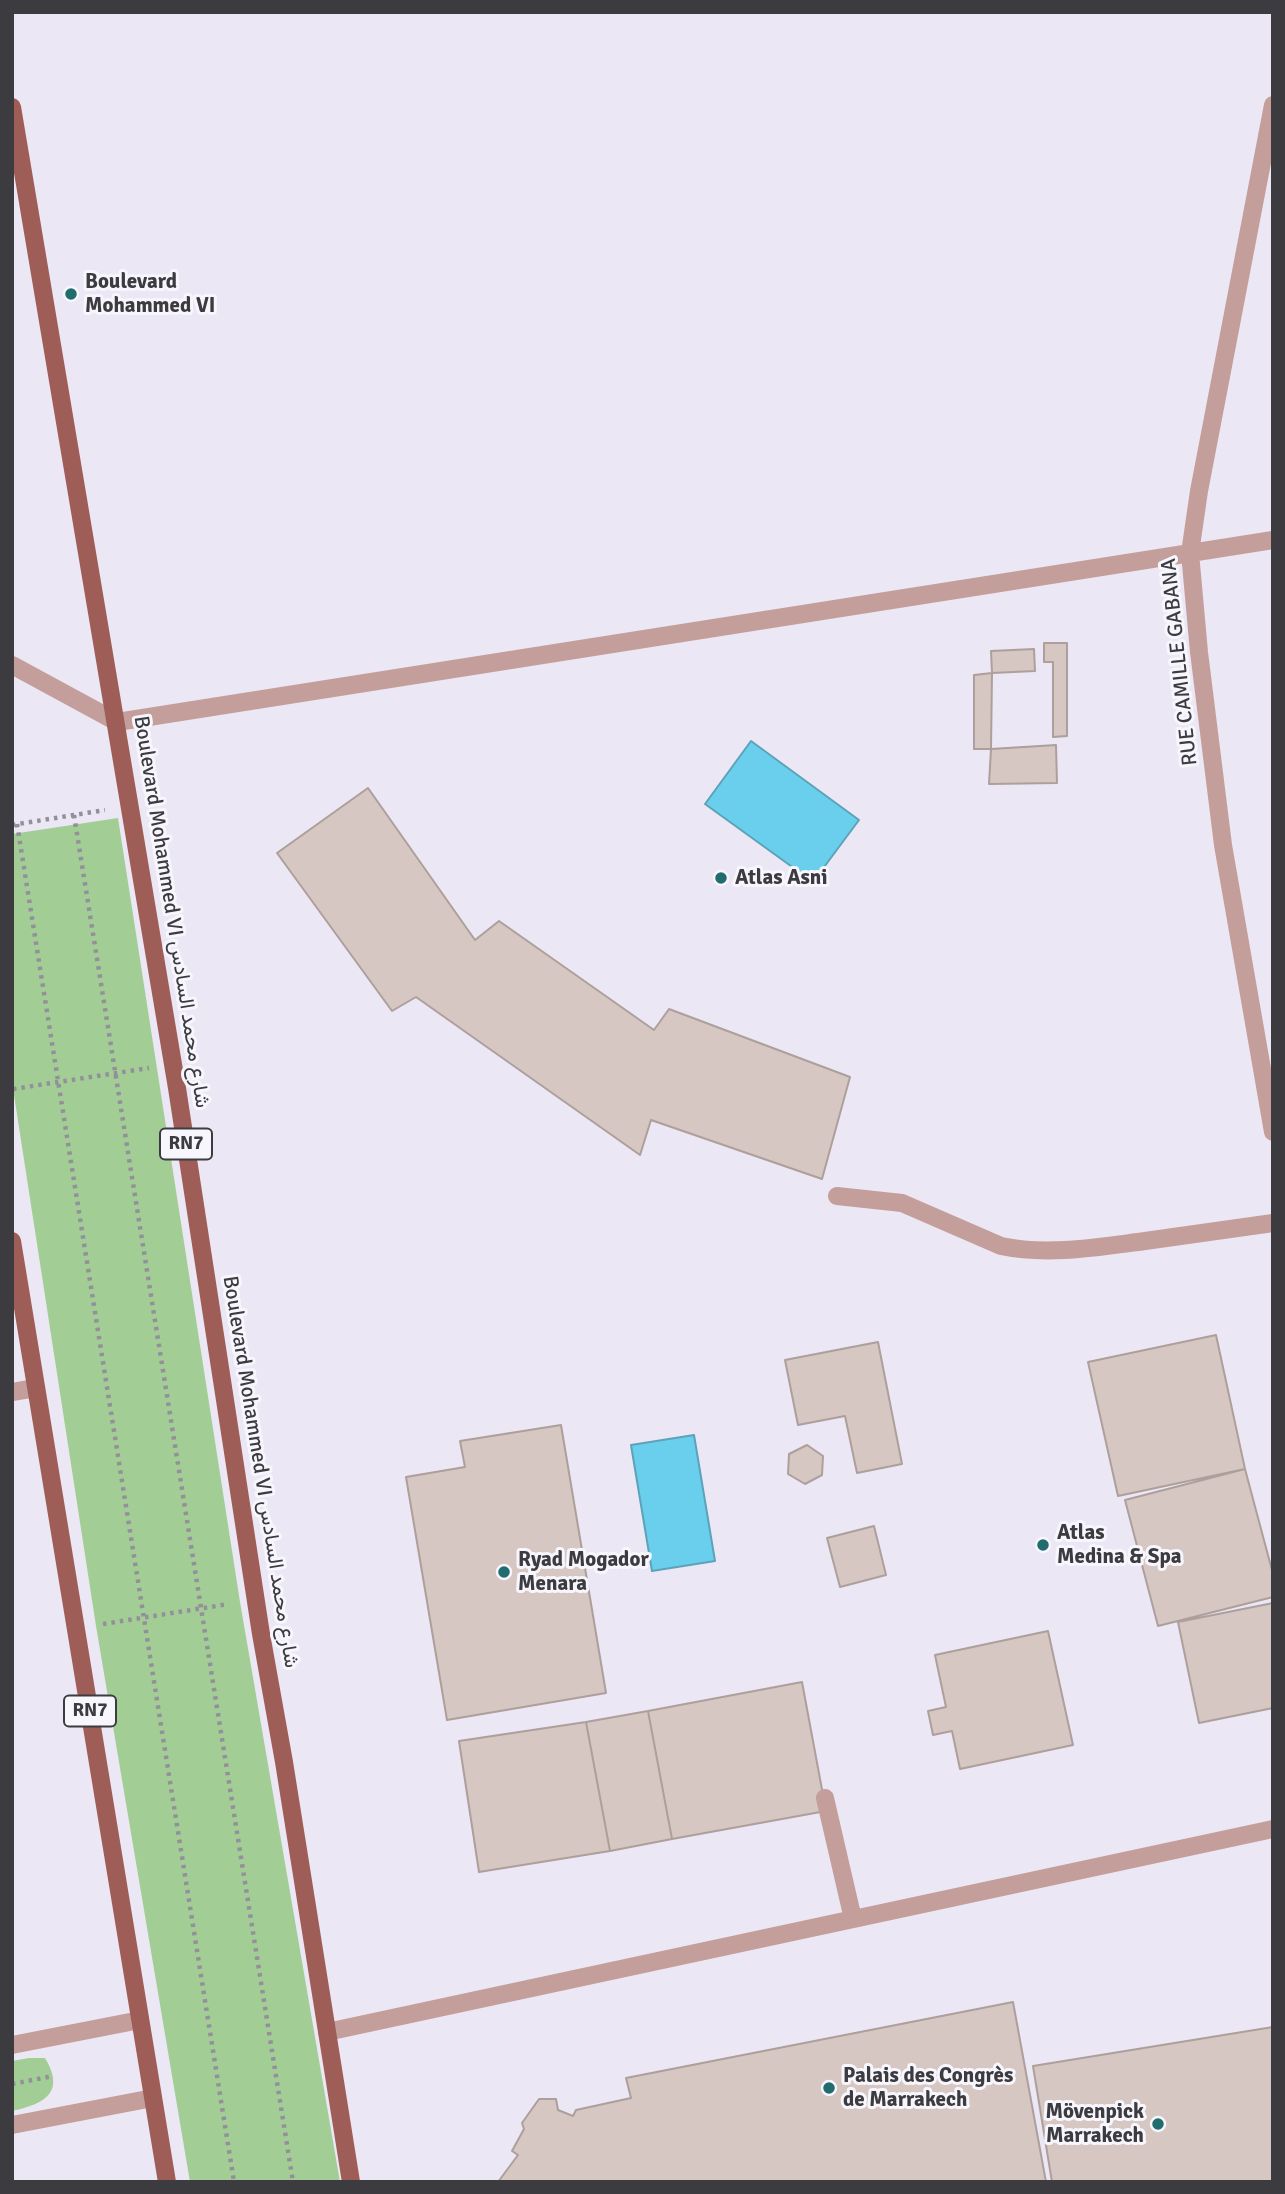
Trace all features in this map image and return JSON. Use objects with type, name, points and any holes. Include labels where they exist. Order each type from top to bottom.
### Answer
[{"type":"main road","name":"Boulevard Mohammed VI شارع محمد السادس","points":[[12,107],[177,1088],[261,1634],[351,2182]]},
{"type":"main road","name":"RN7","points":[[12,1241],[167,2182]]},
{"type":"street","name":"RUE CAMILLE GABANA","points":[[1273,105],[1199,491],[1190,553],[1199,652],[1223,845],[1273,1132]]},
{"type":"street","points":[[12,665],[117,722],[1273,540]]},
{"type":"street","points":[[837,1196],[902,1203],[1000,1246],[1039,1251],[1098,1247],[1273,1223]]},
{"type":"street","points":[[12,1392],[36,1388]]},
{"type":"street","points":[[825,1798],[853,1919]]},
{"type":"street","points":[[327,2032],[1273,1829]]},
{"type":"street","points":[[12,2045],[140,2020]]},
{"type":"street","points":[[12,2125],[153,2098]]},
{"type":"path","points":[[116,808],[15,824],[59,1082],[234,2182]]},
{"type":"path","points":[[74,814],[293,2182]]},
{"type":"path","points":[[13,1089],[156,1067]]},
{"type":"path","points":[[96,1626],[240,1602]]},
{"type":"path","points":[[12,2084],[53,2076]]},
{"type":"green space","points":[[118,818],[240,1602],[340,2182],[190,2182],[96,1626],[12,1082],[12,834]]},
{"type":"green space","points":[[45,2058],[51,2070],[52,2088],[48,2095],[34,2105],[12,2111],[12,2061]]},
{"type":"water","points":[[751,741],[859,820],[813,882],[705,804]]},
{"type":"water","points":[[694,1435],[715,1561],[652,1571],[631,1445]]},
{"type":"building","points":[[1044,643],[1067,643],[1067,736],[1053,737],[1053,662],[1044,662]]},
{"type":"building","points":[[1034,649],[1035,671],[992,673],[991,651]]},
{"type":"building","points":[[992,673],[991,749],[974,749],[974,675]]},
{"type":"building","points":[[1056,745],[1057,783],[989,784],[991,749]]},
{"type":"building","points":[[368,788],[475,940],[499,921],[654,1030],[669,1009],[850,1077],[822,1179],[651,1120],[640,1155],[416,997],[392,1011],[277,853]]},
{"type":"building","points":[[1216,1335],[1245,1469],[1118,1496],[1088,1362]]},
{"type":"building","points":[[878,1342],[902,1464],[857,1473],[845,1416],[798,1425],[785,1360]]},
{"type":"building","name":"Ryad Mogador Menara","points":[[561,1425],[606,1693],[447,1720],[406,1477],[465,1467],[460,1441]]},
{"type":"building","points":[[807,1445],[823,1456],[822,1475],[805,1484],[788,1474],[789,1454]]},
{"type":"building","points":[[1245,1469],[1273,1574],[1273,1597],[1158,1626],[1125,1500]]},
{"type":"building","points":[[874,1526],[886,1575],[840,1587],[827,1538]]},
{"type":"building","points":[[1273,1603],[1273,1708],[1199,1723],[1178,1622]]},
{"type":"building","points":[[1048,1631],[1073,1745],[960,1769],[952,1731],[933,1735],[928,1711],[946,1707],[935,1655]]},
{"type":"building","points":[[802,1682],[826,1811],[672,1839],[648,1711]]},
{"type":"building","points":[[648,1711],[672,1839],[610,1851],[586,1722]]},
{"type":"building","points":[[586,1722],[610,1851],[479,1872],[459,1741]]},
{"type":"building","name":"Palais des Congrès de Marrakech","points":[[1013,2002],[1046,2182],[498,2182],[518,2155],[512,2151],[524,2129],[522,2123],[539,2099],[556,2099],[558,2110],[573,2116],[576,2110],[631,2098],[626,2078]]},
{"type":"building","name":"Mövenpick Marrakech","points":[[1273,2027],[1273,2182],[1052,2182],[1033,2066]]},
{"type":"place","name":"Boulevard Mohammed VI","points":[[71,294]]},
{"type":"place","name":"Atlas Asni","points":[[721,878]]},
{"type":"place","name":"Atlas Medina & Spa","points":[[1043,1545]]},
{"type":"place","name":"Ryad Mogador Menara","points":[[504,1572]]},
{"type":"place","name":"Palais des Congrès de Marrakech","points":[[829,2088]]},
{"type":"place","name":"Mövenpick Marrakech","points":[[1158,2124]]}]
